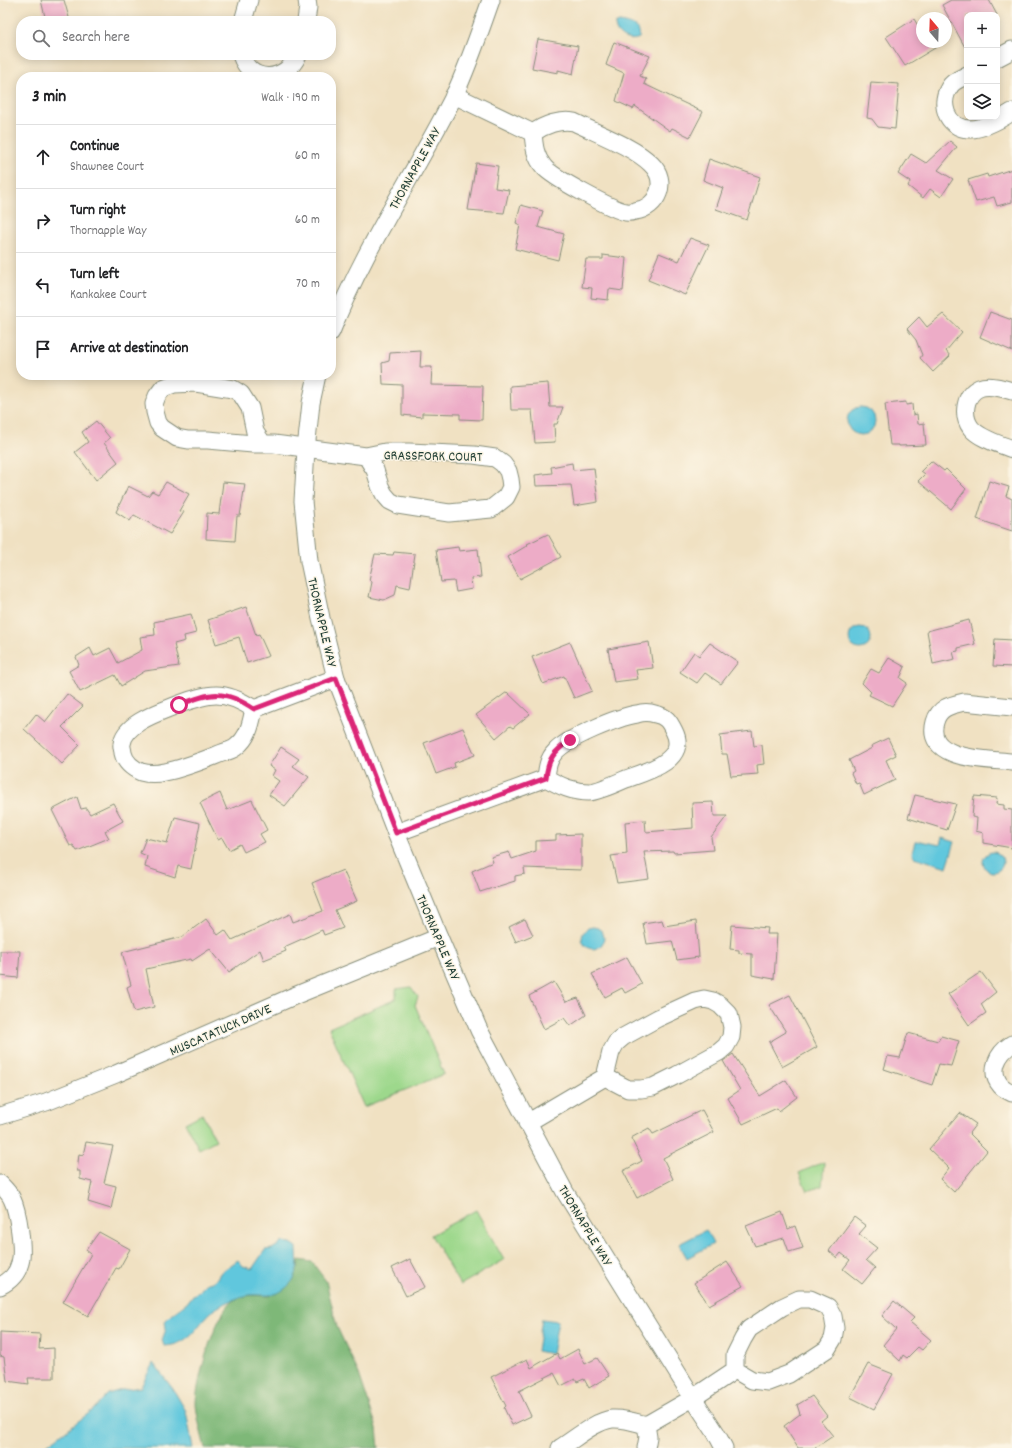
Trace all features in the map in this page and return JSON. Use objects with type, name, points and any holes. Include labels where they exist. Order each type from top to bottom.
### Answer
[{"type":"street","points":[[244,16],[249,0]]},
{"type":"street","points":[[307,0],[307,16]]},
{"type":"street","name":"THORNAPPLE WAY","points":[[336,320],[345,298],[454,95],[482,28],[491,0]]},
{"type":"street","points":[[1000,56],[1012,50]]},
{"type":"street","points":[[244,60],[248,68],[254,72]]},
{"type":"street","points":[[283,72],[290,68],[295,60]]},
{"type":"street","points":[[964,77],[952,84],[947,92],[944,102],[948,117],[956,126],[969,130],[978,128],[1000,119],[1012,112]]},
{"type":"street","points":[[454,95],[533,133]]},
{"type":"street","points":[[567,121],[574,122],[635,152],[653,165],[658,175],[660,185],[658,196],[653,204],[642,210],[626,212],[598,200],[565,182],[544,168],[538,160],[533,133],[540,128],[567,121]]},
{"type":"street","name":"THORNAPPLE WAY","points":[[316,380],[311,402],[302,502],[309,561],[336,678],[396,833],[479,1030],[527,1123],[565,1192],[724,1448]]},
{"type":"street","name":"GRASSFORK COURT","points":[[263,444],[255,432],[250,408],[241,394],[233,390],[196,383],[174,384],[163,388],[157,396],[154,404],[158,423],[162,428],[177,438],[188,440],[211,440],[263,444],[274,444],[366,456],[385,452],[409,452],[474,455],[495,458],[504,464],[508,471],[511,487],[506,497],[491,509],[449,513],[398,505],[390,501],[384,494],[375,470],[366,456]]},
{"type":"street","points":[[1012,391],[998,387],[979,388],[972,393],[966,401],[967,421],[971,429],[979,435],[1012,449]]},
{"type":"street","points":[[254,709],[336,678]]},
{"type":"street","points":[[220,695],[240,700],[254,709],[250,727],[245,737],[236,747],[203,761],[164,773],[152,774],[141,772],[131,766],[125,759],[122,744],[126,733],[135,725],[168,709],[199,697],[220,695]]},
{"type":"street","points":[[1012,706],[964,702],[957,703],[943,708],[938,715],[934,730],[939,744],[945,750],[957,755],[1012,762]]},
{"type":"street","points":[[396,833],[546,778],[562,787],[590,792],[660,766],[670,758],[677,743],[676,736],[669,720],[662,716],[645,712],[635,714],[570,740],[554,753],[547,766],[546,778]]},
{"type":"street","name":"MUSCATATUCK DRIVE","points":[[0,1116],[46,1102],[116,1074],[294,996],[439,937]]},
{"type":"street","points":[[527,1123],[605,1077],[611,1052],[616,1043],[623,1037],[658,1018],[695,1001],[704,999],[713,1001],[720,1005],[729,1014],[732,1027],[731,1037],[726,1046],[719,1052],[677,1075],[653,1087],[641,1089],[628,1089],[605,1077]]},
{"type":"street","points":[[1012,1044],[1006,1048],[996,1060],[995,1072],[997,1080],[1002,1088],[1012,1093]]},
{"type":"street","points":[[0,1184],[12,1198],[20,1232],[22,1250],[20,1263],[16,1273],[9,1282],[0,1286]]},
{"type":"street","points":[[799,1299],[818,1302],[828,1307],[833,1316],[835,1328],[827,1349],[789,1374],[768,1382],[752,1380],[734,1370],[735,1355],[749,1329],[782,1307],[799,1299]]},
{"type":"street","points":[[560,1448],[601,1423],[612,1419],[624,1419],[646,1425],[693,1398],[734,1370]]},
{"type":"street","points":[[646,1425],[648,1437],[646,1448]]},
{"type":"green space","points":[[411,987],[418,997],[415,1005],[444,1074],[364,1107],[329,1028],[396,999],[396,989]]},
{"type":"green space","points":[[202,1114],[216,1140],[199,1149],[185,1123]]},
{"type":"green space","points":[[824,1162],[822,1186],[807,1191],[799,1173]]},
{"type":"green space","points":[[476,1210],[504,1260],[460,1285],[431,1235]]},
{"type":"green space","points":[[299,1260],[312,1262],[326,1281],[337,1327],[359,1374],[377,1428],[379,1448],[205,1448],[197,1413],[197,1392],[203,1363],[220,1318],[227,1307],[238,1298],[252,1295],[270,1296],[298,1268]]},
{"type":"water","points":[[619,22],[627,23],[637,28],[639,31],[639,38],[631,40],[620,35],[617,32],[615,24]]},
{"type":"water","points":[[861,407],[871,411],[875,421],[871,431],[861,435],[851,431],[847,421],[851,411]]},
{"type":"water","points":[[860,627],[868,630],[871,638],[868,646],[860,649],[852,646],[849,638],[852,630]]},
{"type":"water","points":[[942,838],[955,842],[947,867],[914,857],[912,853],[915,842],[920,841],[940,845]]},
{"type":"water","points":[[989,852],[997,852],[1003,858],[1003,866],[997,872],[989,872],[983,866],[983,858]]},
{"type":"water","points":[[593,927],[601,930],[604,938],[601,946],[593,949],[585,946],[582,938],[585,930]]},
{"type":"water","points":[[706,1230],[713,1244],[687,1258],[679,1244]]},
{"type":"water","points":[[283,1242],[291,1243],[297,1247],[297,1272],[288,1286],[278,1293],[270,1295],[247,1296],[225,1303],[207,1316],[183,1341],[164,1346],[162,1340],[166,1329],[165,1321],[187,1303],[193,1295],[200,1291],[205,1284],[215,1281],[221,1272],[238,1260],[243,1266],[252,1269],[265,1250],[272,1249]]},
{"type":"water","points":[[542,1319],[558,1321],[552,1354],[537,1351]]},
{"type":"water","points":[[153,1363],[173,1389],[186,1411],[193,1448],[43,1448],[93,1410],[108,1394],[121,1390],[141,1387]]},
{"type":"building","points":[[41,0],[64,0],[69,16],[45,16]]},
{"type":"building","points":[[951,0],[989,0],[995,12],[964,12],[964,45],[952,23],[952,12],[946,12],[942,5]]},
{"type":"building","points":[[914,19],[916,22],[916,48],[935,48],[905,66],[886,37]]},
{"type":"building","points":[[538,39],[578,46],[573,74],[558,70],[558,73],[532,68]]},
{"type":"building","points":[[614,42],[650,56],[640,76],[646,79],[644,84],[703,112],[690,137],[672,128],[670,131],[635,106],[633,109],[616,101],[624,73],[606,65]]},
{"type":"building","points":[[871,82],[899,84],[895,129],[878,127],[872,119],[867,118]]},
{"type":"building","points":[[950,141],[957,147],[938,170],[953,179],[941,197],[930,189],[923,198],[908,186],[910,182],[898,174],[911,154],[926,163]]},
{"type":"building","points":[[709,159],[760,177],[747,220],[716,209],[723,188],[703,180]]},
{"type":"building","points":[[476,163],[498,166],[495,188],[509,190],[504,213],[468,210]]},
{"type":"building","points":[[1012,169],[1012,202],[997,206],[994,197],[976,202],[968,180],[987,174],[988,177]]},
{"type":"building","points":[[521,205],[543,211],[538,227],[564,234],[558,260],[515,249],[520,225],[516,223]]},
{"type":"building","points":[[690,238],[709,245],[685,295],[648,280],[659,253],[679,261]]},
{"type":"building","points":[[603,255],[626,258],[623,291],[609,289],[608,300],[591,298],[592,288],[582,287],[586,259],[603,259]]},
{"type":"building","points":[[990,312],[1012,320],[1012,351],[980,337]]},
{"type":"building","points":[[943,314],[962,332],[946,351],[950,356],[933,372],[920,358],[922,355],[916,340],[907,329],[919,317],[927,327]]},
{"type":"building","points":[[421,351],[420,367],[432,367],[431,385],[483,386],[482,420],[460,419],[460,414],[422,413],[422,417],[402,415],[402,385],[383,384],[382,363],[389,361],[390,353]]},
{"type":"building","points":[[548,383],[550,407],[563,407],[557,424],[554,424],[555,442],[535,443],[532,410],[511,410],[510,386]]},
{"type":"building","points":[[906,402],[906,405],[912,404],[913,415],[917,414],[918,424],[924,423],[926,445],[890,445],[885,404]]},
{"type":"building","points":[[96,421],[110,438],[104,443],[118,462],[96,480],[75,452],[88,442],[82,432]]},
{"type":"building","points":[[931,461],[944,471],[946,469],[966,489],[951,509],[918,481],[925,474],[921,471]]},
{"type":"building","points":[[572,463],[573,470],[594,468],[598,502],[574,506],[571,485],[536,486],[535,475],[552,473],[551,467]]},
{"type":"building","points":[[989,481],[1009,487],[1006,496],[1012,499],[1012,531],[977,519]]},
{"type":"building","points":[[166,482],[189,494],[179,511],[184,512],[170,534],[134,515],[130,521],[116,512],[128,486],[148,496],[152,491],[158,494]]},
{"type":"building","points":[[223,482],[245,484],[240,516],[237,516],[235,541],[206,539],[207,513],[219,514]]},
{"type":"building","points":[[548,534],[561,557],[520,579],[508,557],[528,545],[527,544]]},
{"type":"building","points":[[458,547],[459,551],[478,549],[481,577],[471,578],[472,589],[456,592],[454,581],[441,582],[436,550]]},
{"type":"building","points":[[394,552],[415,554],[410,588],[397,585],[395,595],[384,600],[369,597],[372,582],[369,580],[375,554],[393,555]]},
{"type":"building","points":[[246,607],[256,635],[259,634],[269,656],[247,663],[239,637],[216,644],[208,620]]},
{"type":"building","points":[[191,614],[196,633],[184,636],[185,641],[174,644],[179,666],[145,671],[121,686],[115,675],[80,692],[69,671],[79,665],[76,657],[90,648],[94,656],[110,648],[118,663],[142,650],[140,637],[155,635],[154,622]]},
{"type":"building","points":[[969,620],[975,644],[958,648],[958,651],[953,652],[955,659],[933,664],[927,631]]},
{"type":"building","points":[[995,639],[1012,640],[1012,667],[993,666]]},
{"type":"building","points":[[570,642],[592,691],[574,698],[564,676],[543,684],[532,657]]},
{"type":"building","points":[[649,642],[653,668],[636,670],[638,679],[614,682],[608,649]]},
{"type":"building","points":[[710,643],[738,662],[721,684],[705,673],[697,683],[680,672],[694,652],[699,656]]},
{"type":"building","points":[[889,658],[905,667],[900,678],[907,683],[892,706],[869,695],[871,692],[862,683],[871,669],[879,673]]},
{"type":"building","points":[[507,692],[530,714],[513,728],[510,726],[496,738],[476,715]]},
{"type":"building","points":[[67,694],[83,706],[62,727],[80,745],[62,764],[24,729],[36,714],[45,722]]},
{"type":"building","points":[[463,728],[475,755],[454,763],[455,767],[436,774],[424,743]]},
{"type":"building","points":[[752,731],[754,746],[762,745],[764,764],[757,765],[758,774],[731,776],[727,754],[722,754],[720,735]]},
{"type":"building","points":[[888,738],[896,755],[886,760],[895,780],[864,795],[859,783],[856,784],[851,773],[854,771],[849,760],[872,748],[871,746]]},
{"type":"building","points":[[281,747],[299,759],[293,766],[309,777],[285,806],[269,795],[279,781],[272,776],[275,770],[269,766]]},
{"type":"building","points":[[220,793],[227,810],[252,800],[267,830],[260,834],[265,842],[244,852],[240,844],[229,850],[222,838],[218,840],[200,803]]},
{"type":"building","points":[[915,795],[956,804],[947,830],[908,818]]},
{"type":"building","points":[[974,796],[997,798],[996,804],[1004,805],[1004,809],[1012,810],[1012,848],[983,843],[983,833],[976,831],[977,818],[972,817]]},
{"type":"building","points":[[77,797],[81,809],[86,808],[90,814],[113,803],[123,821],[105,831],[109,838],[77,851],[73,845],[70,846],[52,810]]},
{"type":"building","points":[[713,802],[714,816],[727,816],[711,837],[713,850],[674,853],[673,851],[644,852],[649,879],[617,883],[611,856],[627,854],[625,822],[645,820],[646,832],[693,828],[692,803]]},
{"type":"building","points":[[175,817],[200,823],[191,869],[178,866],[175,877],[145,867],[147,856],[140,853],[146,838],[167,843]]},
{"type":"building","points":[[581,834],[581,870],[524,868],[525,874],[515,876],[515,881],[480,892],[472,871],[493,862],[491,857],[509,852],[512,859],[536,851],[536,841],[556,840],[556,835]]},
{"type":"building","points":[[343,870],[357,901],[335,910],[343,928],[324,935],[322,930],[284,947],[286,951],[264,960],[260,950],[229,972],[210,949],[192,961],[191,959],[146,969],[154,1007],[134,1012],[127,987],[131,985],[122,952],[182,937],[206,919],[218,935],[225,930],[232,940],[290,914],[293,922],[323,911],[312,883]]},
{"type":"building","points":[[525,919],[533,935],[516,942],[509,927]]},
{"type":"building","points":[[662,920],[664,926],[696,921],[699,957],[677,960],[672,941],[647,944],[643,923]]},
{"type":"building","points":[[732,925],[768,928],[767,934],[777,934],[774,979],[752,975],[752,954],[739,953],[739,950],[730,949]]},
{"type":"building","points":[[0,951],[20,951],[18,978],[0,976]]},
{"type":"building","points":[[627,957],[642,984],[625,993],[622,988],[605,997],[592,974]]},
{"type":"building","points":[[981,972],[996,992],[981,1004],[986,1013],[969,1025],[948,994]]},
{"type":"building","points":[[554,982],[566,1002],[578,998],[586,1015],[570,1026],[564,1018],[544,1029],[529,996]]},
{"type":"building","points":[[790,995],[817,1047],[782,1067],[769,1042],[786,1032],[769,1005]]},
{"type":"building","points":[[908,1033],[938,1041],[941,1036],[959,1041],[951,1066],[939,1064],[932,1085],[884,1069],[888,1056],[900,1058]]},
{"type":"building","points":[[733,1054],[760,1096],[786,1080],[797,1097],[779,1111],[777,1108],[743,1124],[728,1098],[740,1090],[723,1061]]},
{"type":"building","points":[[702,1110],[714,1132],[663,1158],[673,1179],[637,1198],[623,1171],[642,1161],[631,1138],[649,1128],[653,1134]]},
{"type":"building","points":[[960,1113],[976,1124],[969,1133],[987,1151],[954,1192],[940,1179],[949,1168],[929,1149]]},
{"type":"building","points":[[86,1142],[113,1146],[104,1183],[116,1186],[111,1209],[88,1202],[92,1182],[80,1179],[80,1171],[77,1171],[79,1154],[83,1155]]},
{"type":"building","points":[[782,1212],[788,1229],[795,1226],[803,1248],[789,1252],[784,1238],[755,1246],[746,1226]]},
{"type":"building","points":[[854,1217],[866,1226],[859,1234],[877,1248],[866,1260],[875,1268],[862,1284],[843,1269],[850,1260],[841,1253],[837,1258],[829,1251]]},
{"type":"building","points":[[99,1232],[130,1249],[119,1269],[116,1268],[88,1316],[63,1302],[91,1254],[86,1250]]},
{"type":"building","points":[[410,1259],[425,1287],[406,1296],[392,1268]]},
{"type":"building","points":[[727,1262],[743,1286],[709,1305],[694,1283]]},
{"type":"building","points":[[894,1301],[914,1318],[910,1322],[931,1340],[922,1350],[918,1347],[907,1358],[903,1355],[900,1361],[883,1345],[896,1329],[882,1316]]},
{"type":"building","points":[[0,1332],[40,1334],[39,1349],[54,1348],[54,1378],[28,1378],[29,1384],[7,1381],[4,1357],[0,1356]]},
{"type":"building","points":[[578,1349],[585,1364],[597,1358],[609,1376],[589,1388],[584,1379],[577,1382],[575,1379],[561,1386],[554,1373],[519,1391],[531,1416],[512,1425],[504,1408],[506,1406],[491,1377],[527,1359],[531,1368],[557,1353],[560,1359]]},
{"type":"building","points":[[868,1364],[893,1374],[874,1409],[850,1397]]},
{"type":"building","points":[[812,1396],[827,1416],[821,1421],[833,1436],[815,1448],[798,1448],[784,1426],[800,1414],[797,1405]]},
{"type":"route","points":[[179,705],[202,696],[220,695],[231,696],[254,709],[336,678],[396,833],[546,778],[547,766],[554,753],[570,740]]}]
